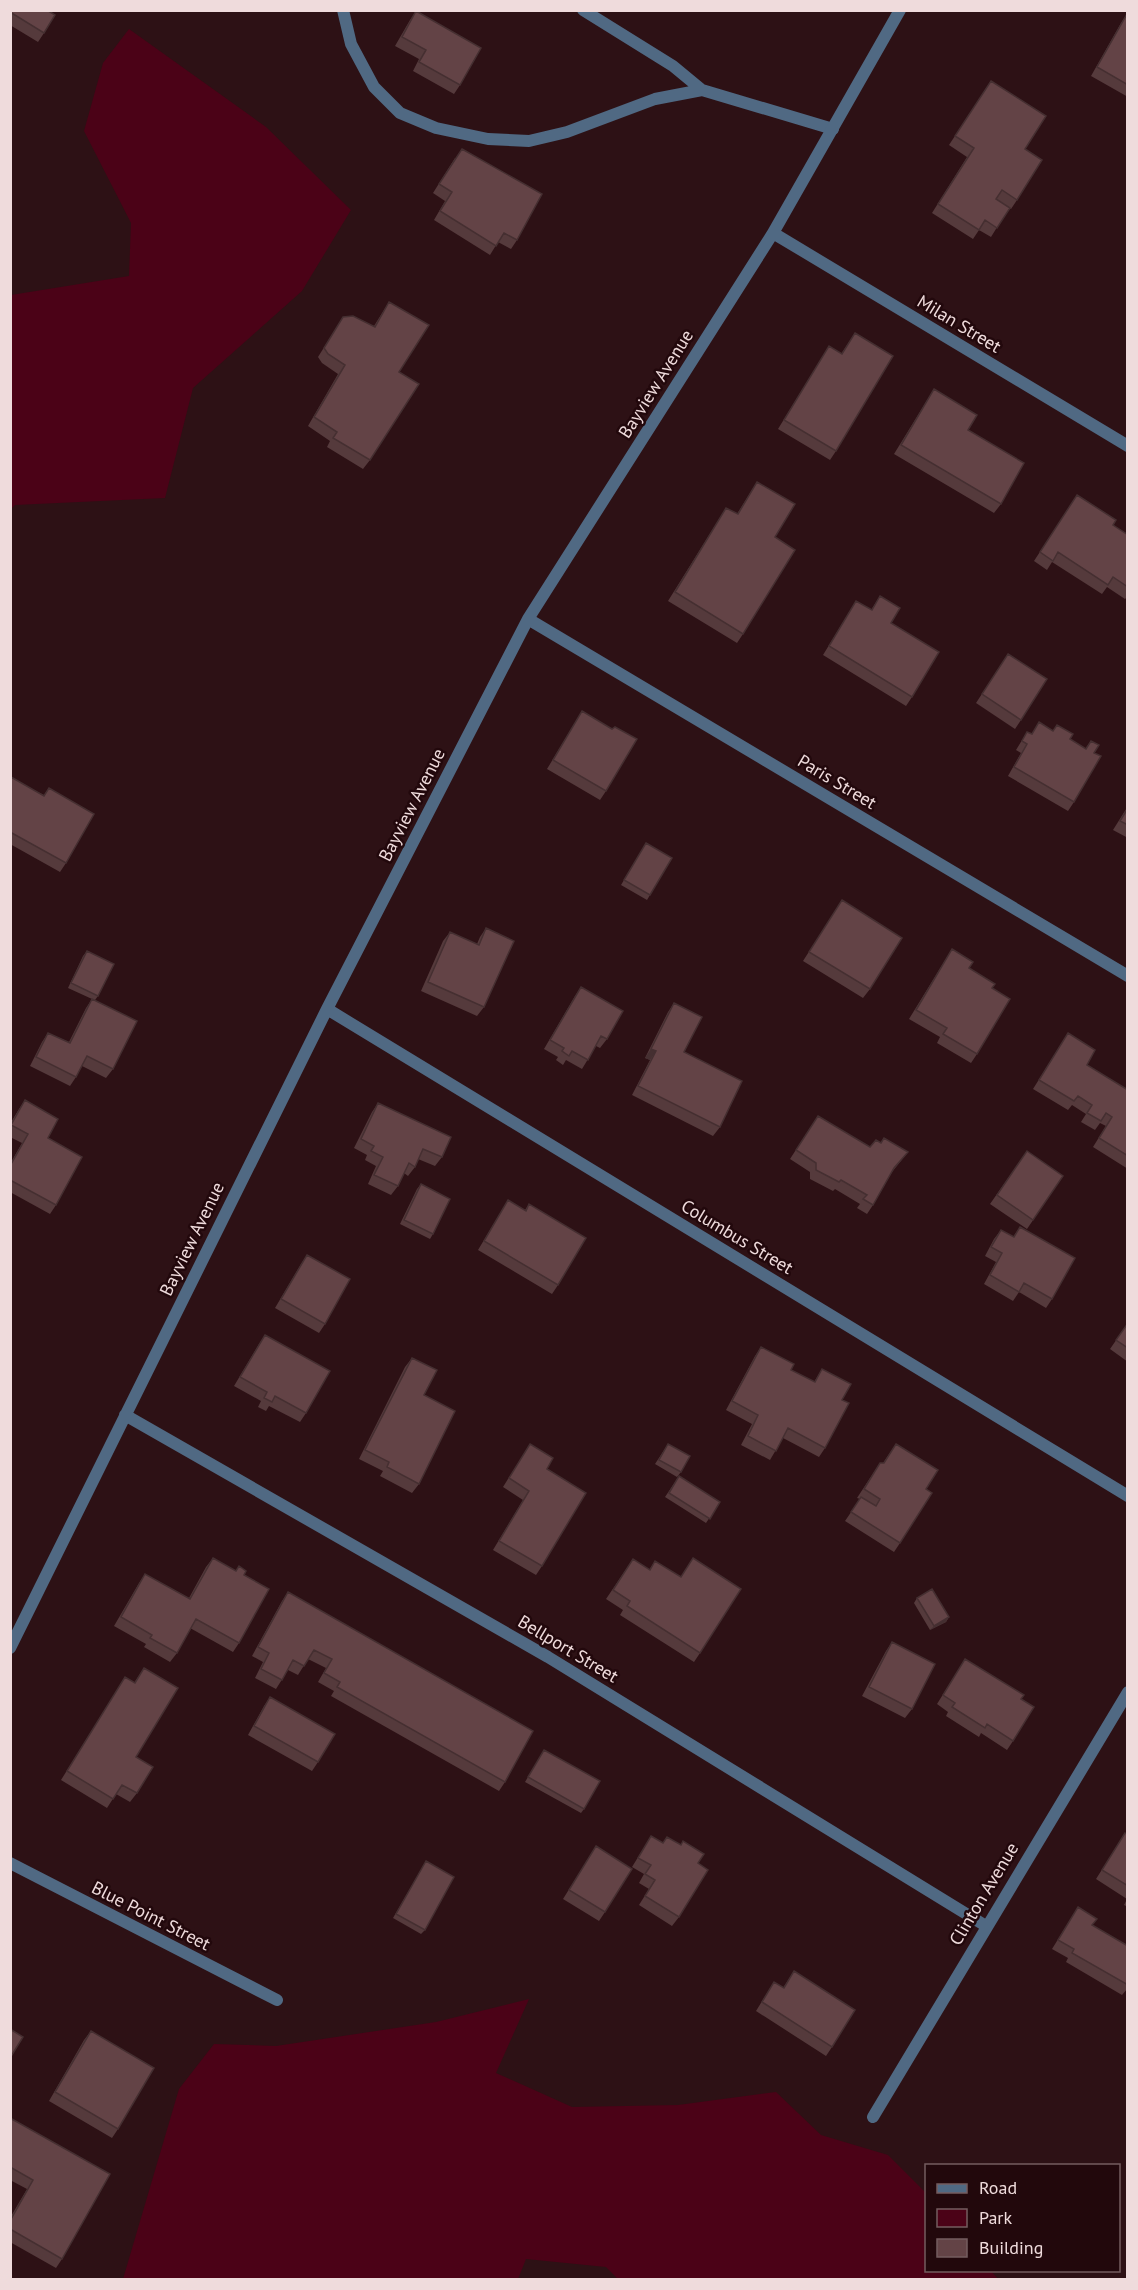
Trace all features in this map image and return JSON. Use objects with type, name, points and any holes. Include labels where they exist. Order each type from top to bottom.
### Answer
[{"type":"street","points":[[343,10],[351,44],[374,87],[400,112],[436,128],[488,139],[529,141],[567,132],[655,99],[702,90]]},
{"type":"street","points":[[583,10],[673,66],[702,90],[832,129]]},
{"type":"street","name":"Bayview Avenue","points":[[10,1648],[327,1009],[528,619],[773,233],[900,10]]},
{"type":"street","name":"Milan Street","points":[[773,233],[1128,446]]},
{"type":"street","name":"Paris Street","points":[[528,619],[1128,976]]},
{"type":"street","name":"Columbus Street","points":[[327,1009],[1128,1496]]},
{"type":"street","name":"Bellport Street","points":[[125,1415],[548,1657],[986,1926]]},
{"type":"street","name":"Clinton Avenue","points":[[873,2117],[1128,1692]]},
{"type":"street","name":"Blue Point Street","points":[[10,1863],[277,2000]]},
{"type":"green space","points":[[129,29],[266,127],[351,210],[302,291],[193,388],[165,498],[15,505],[11,509],[11,295],[129,276],[131,223],[84,131],[103,63]]},
{"type":"green space","points":[[529,1999],[496,2073],[572,2107],[678,2105],[776,2092],[821,2135],[888,2155],[925,2192],[925,2272],[992,2272],[998,2279],[619,2280],[606,2267],[526,2259],[518,2279],[123,2279],[179,2089],[214,2044],[276,2046],[436,2022]]},
{"type":"building","points":[[10,10],[47,10],[55,15],[44,33]]},
{"type":"building","points":[[416,11],[481,48],[460,85],[419,62],[426,50],[402,37]]},
{"type":"building","points":[[1128,14],[1128,85],[1097,67]]},
{"type":"building","points":[[991,81],[1046,116],[1025,149],[1042,160],[1017,200],[1002,190],[996,199],[1010,208],[997,228],[985,220],[979,230],[938,204],[974,148],[955,136]]},
{"type":"building","points":[[462,149],[542,194],[517,240],[504,233],[496,246],[440,211],[452,192],[439,184]]},
{"type":"building","points":[[389,302],[429,325],[399,372],[419,384],[370,460],[333,438],[337,432],[314,417],[345,365],[328,354],[324,348],[343,317],[353,316],[375,327]]},
{"type":"building","points":[[855,333],[893,356],[836,451],[784,420],[829,346],[842,354]]},
{"type":"building","points":[[934,389],[977,415],[968,430],[1024,463],[1001,504],[901,445]]},
{"type":"building","points":[[757,482],[795,504],[775,537],[795,550],[743,634],[675,592],[726,508],[738,514]]},
{"type":"building","points":[[1077,495],[1116,520],[1113,525],[1128,535],[1128,587],[1113,577],[1108,585],[1058,552],[1053,561],[1040,552]]},
{"type":"building","points":[[880,596],[900,608],[891,623],[939,652],[912,697],[829,646],[856,601],[872,610]]},
{"type":"building","points":[[1008,654],[1047,679],[1021,720],[982,694]]},
{"type":"building","points":[[582,711],[612,729],[615,727],[637,739],[606,791],[553,760]]},
{"type":"building","points":[[1039,722],[1053,731],[1057,725],[1073,734],[1070,739],[1086,749],[1091,741],[1099,745],[1094,753],[1101,756],[1074,802],[1014,767],[1027,744],[1022,741],[1027,732],[1032,734]]},
{"type":"building","points":[[11,777],[44,796],[49,788],[94,814],[66,863],[10,832]]},
{"type":"building","points":[[1128,808],[1128,825],[1120,821]]},
{"type":"building","points":[[646,843],[672,858],[650,895],[624,880]]},
{"type":"building","points":[[842,900],[902,938],[870,989],[809,952]]},
{"type":"building","points":[[486,928],[514,941],[484,1007],[428,982],[450,932],[479,945]]},
{"type":"building","points":[[952,949],[973,962],[969,968],[995,984],[992,988],[1010,999],[977,1054],[943,1034],[947,1028],[916,1010]]},
{"type":"building","points":[[87,951],[114,964],[98,996],[71,983]]},
{"type":"building","points":[[581,987],[623,1011],[607,1039],[601,1036],[588,1060],[572,1051],[569,1056],[562,1051],[564,1048],[550,1040]]},
{"type":"building","points":[[92,999],[137,1021],[113,1069],[87,1056],[76,1077],[36,1057],[48,1033],[70,1043]]},
{"type":"building","points":[[674,1003],[702,1017],[684,1052],[742,1081],[720,1127],[638,1086],[656,1051],[651,1049]]},
{"type":"building","points":[[1068,1033],[1095,1050],[1087,1065],[1128,1090],[1128,1156],[1099,1138],[1112,1117],[1106,1113],[1101,1121],[1087,1113],[1092,1105],[1078,1096],[1074,1101],[1039,1080]]},
{"type":"building","points":[[25,1100],[58,1119],[48,1138],[82,1157],[56,1205],[10,1180],[10,1166],[28,1134],[11,1125]]},
{"type":"building","points":[[378,1103],[451,1137],[442,1157],[423,1149],[415,1167],[409,1163],[398,1186],[374,1175],[383,1157],[371,1151],[374,1146],[361,1139]]},
{"type":"building","points":[[818,1116],[870,1147],[876,1140],[881,1143],[884,1138],[908,1152],[894,1168],[873,1205],[863,1199],[867,1195],[841,1180],[839,1182],[816,1170],[816,1163],[796,1150]]},
{"type":"building","points":[[1027,1151],[1063,1176],[1033,1220],[997,1195]]},
{"type":"building","points":[[421,1184],[450,1199],[433,1234],[404,1220]]},
{"type":"building","points":[[508,1200],[526,1211],[529,1204],[586,1238],[558,1285],[484,1241]]},
{"type":"building","points":[[1020,1227],[1075,1258],[1052,1299],[1024,1283],[1019,1292],[990,1275],[1002,1253],[991,1247],[1001,1230],[1014,1237]]},
{"type":"building","points":[[307,1255],[350,1279],[325,1324],[281,1299]]},
{"type":"building","points":[[1128,1323],[1128,1348],[1116,1340]]},
{"type":"building","points":[[265,1335],[330,1371],[306,1413],[275,1396],[272,1402],[264,1398],[267,1392],[240,1377]]},
{"type":"building","points":[[761,1347],[794,1364],[791,1370],[815,1382],[822,1369],[851,1384],[842,1400],[849,1403],[825,1448],[788,1428],[776,1451],[748,1436],[758,1415],[732,1401]]},
{"type":"building","points":[[412,1358],[437,1370],[424,1395],[455,1411],[419,1484],[387,1467],[389,1462],[365,1450]]},
{"type":"building","points":[[530,1444],[553,1458],[547,1469],[586,1493],[542,1566],[499,1541],[529,1491],[509,1478]]},
{"type":"building","points":[[668,1444],[690,1456],[681,1472],[659,1460]]},
{"type":"building","points":[[896,1444],[938,1470],[926,1489],[932,1493],[900,1543],[851,1512],[861,1497],[876,1506],[880,1499],[864,1489],[880,1463],[884,1463]]},
{"type":"building","points":[[679,1476],[720,1502],[710,1519],[669,1493]]},
{"type":"building","points":[[213,1558],[236,1571],[239,1566],[246,1571],[244,1575],[269,1589],[239,1643],[196,1619],[177,1653],[150,1638],[152,1635],[121,1617],[145,1574],[190,1599]]},
{"type":"building","points":[[693,1558],[741,1589],[700,1653],[627,1606],[630,1601],[613,1590],[633,1559],[650,1570],[655,1561],[681,1577]]},
{"type":"building","points":[[932,1589],[949,1617],[934,1626],[917,1598]]},
{"type":"building","points":[[288,1592],[533,1731],[505,1782],[337,1687],[340,1682],[324,1673],[332,1659],[314,1650],[304,1666],[293,1660],[282,1680],[261,1669],[269,1653],[258,1647]]},
{"type":"building","points":[[892,1642],[935,1664],[912,1709],[869,1687]]},
{"type":"building","points":[[965,1659],[1024,1695],[1021,1699],[1034,1707],[1013,1741],[987,1724],[985,1728],[952,1707],[955,1703],[943,1695]]},
{"type":"building","points":[[144,1668],[178,1688],[136,1757],[153,1767],[137,1793],[122,1785],[113,1799],[67,1771],[125,1677],[135,1683]]},
{"type":"building","points":[[270,1697],[335,1734],[318,1762],[254,1726]]},
{"type":"building","points":[[544,1750],[600,1781],[584,1809],[528,1777]]},
{"type":"building","points":[[1125,1833],[1128,1835],[1128,1886],[1102,1870]]},
{"type":"building","points":[[651,1836],[663,1843],[667,1837],[681,1845],[683,1841],[704,1854],[698,1863],[708,1870],[679,1917],[645,1896],[655,1880],[645,1874],[651,1865],[638,1858]]},
{"type":"building","points":[[596,1846],[632,1869],[605,1912],[569,1890]]},
{"type":"building","points":[[426,1861],[454,1877],[425,1930],[396,1914]]},
{"type":"building","points":[[1078,1907],[1097,1919],[1092,1925],[1128,1946],[1128,1985],[1072,1953],[1074,1949],[1058,1940]]},
{"type":"building","points":[[794,1971],[855,2010],[832,2047],[762,2002],[774,1982],[784,1988]]},
{"type":"building","points":[[10,2029],[23,2037],[10,2058]]},
{"type":"building","points":[[91,2031],[154,2068],[118,2129],[55,2092]]},
{"type":"building","points":[[10,2118],[110,2174],[62,2259],[10,2229],[10,2221],[33,2180],[10,2167]]}]
